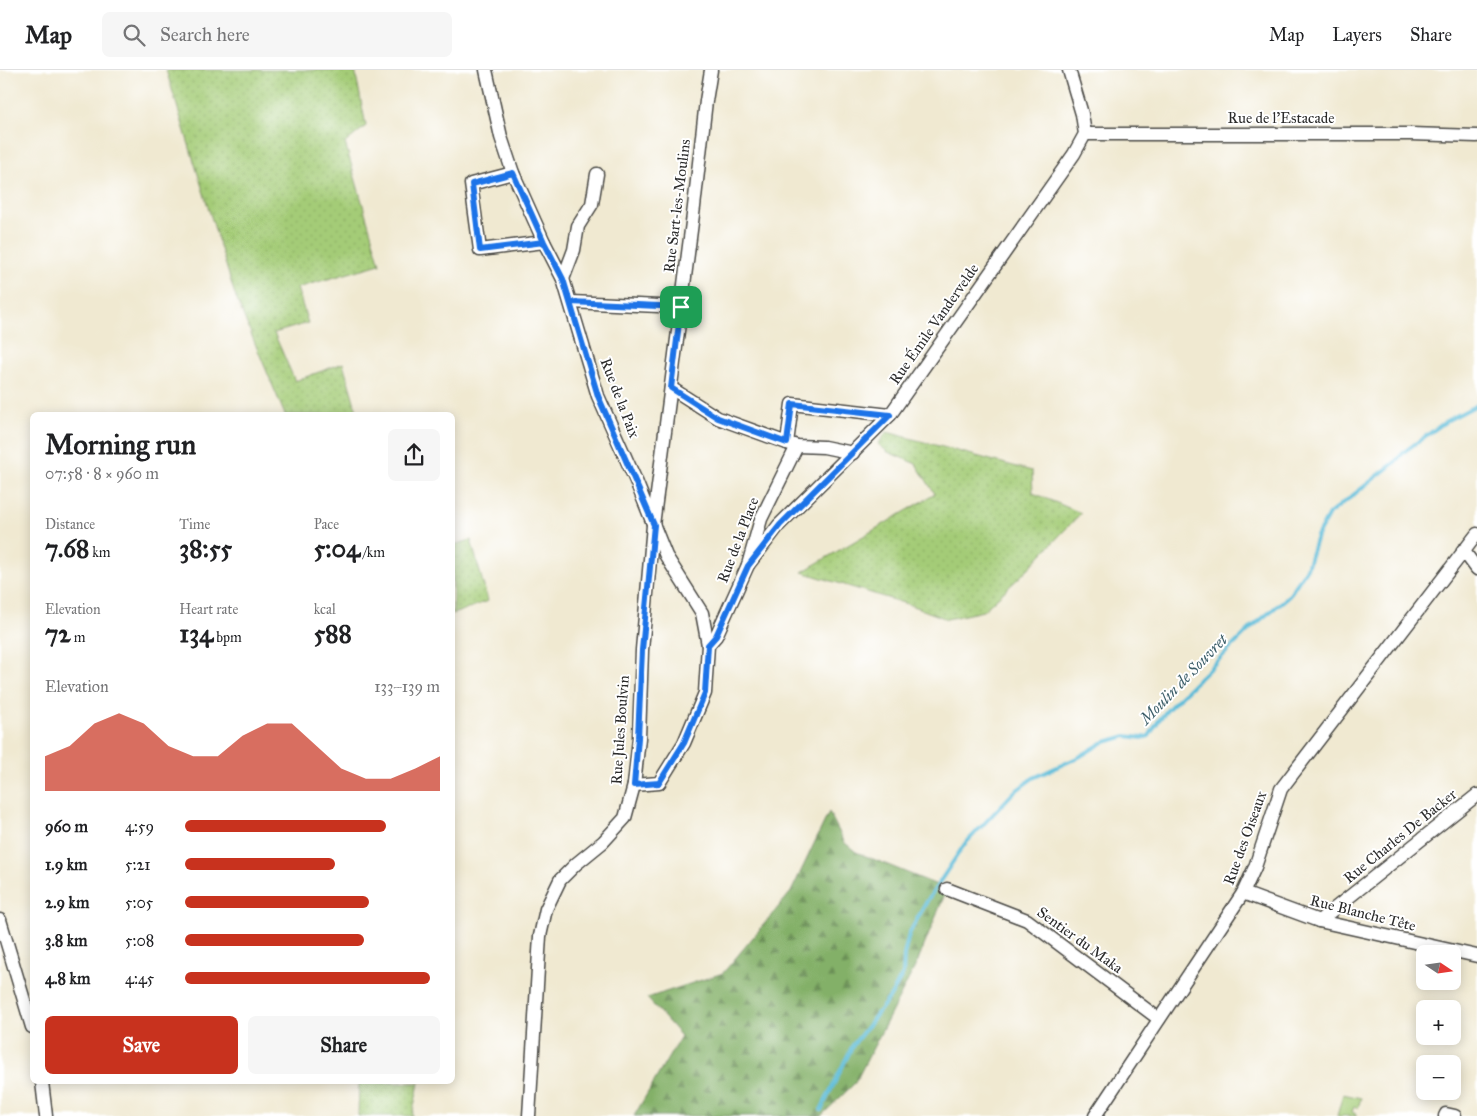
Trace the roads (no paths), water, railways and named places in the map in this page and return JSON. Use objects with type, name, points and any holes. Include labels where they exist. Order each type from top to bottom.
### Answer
[{"type":"street","name":"Rue de la Paix","points":[[486,70],[501,137],[513,173],[563,279],[598,396],[666,556],[702,614],[708,645]]},
{"type":"street","name":"Rue Sart-les-Moulins","points":[[654,525],[711,70]]},
{"type":"street","points":[[1069,70],[1082,114],[1084,134]]},
{"type":"street","name":"Rue de l'Estacade","points":[[1084,134],[1410,134],[1477,136]]},
{"type":"street","name":"Rue Émile Vandervelde","points":[[748,566],[780,525],[890,415],[1074,154],[1084,134]]},
{"type":"street","points":[[513,173],[472,184],[480,250],[544,242]]},
{"type":"street","points":[[563,279],[574,250],[578,226],[592,204],[597,174]]},
{"type":"street","points":[[570,302],[681,307]]},
{"type":"street","points":[[671,388],[718,418],[792,445],[824,447],[853,453]]},
{"type":"street","name":"Rue de la Place","points":[[708,645],[716,636],[748,566],[761,519],[792,445],[792,404],[890,415]]},
{"type":"street","name":"Rue Jules Boulvin","points":[[529,1116],[540,936],[546,909],[560,880],[603,842],[625,818],[634,785],[642,650],[654,525]]},
{"type":"street","name":"Rue des Oiseaux","points":[[1095,1116],[1243,893],[1255,867],[1281,789],[1477,534]]},
{"type":"street","points":[[1463,550],[1477,569]]},
{"type":"street","points":[[634,785],[659,783],[684,743],[705,693],[708,645]]},
{"type":"street","name":"Rue Charles De Backer","points":[[1319,921],[1477,796]]},
{"type":"street","name":"Sentier du Maka","points":[[947,889],[1027,920],[1159,1019]]},
{"type":"street","name":"Rue Blanche Tête","points":[[1243,893],[1319,921],[1477,956]]},
{"type":"street","points":[[0,920],[30,1020]]},
{"type":"street","points":[[42,1084],[46,1116]]},
{"type":"street","points":[[1446,1116],[1446,1114],[1454,1116]]},
{"type":"waterway","name":"Moulin de Souvret","points":[[821,1110],[853,1045],[890,997],[903,974],[904,955],[909,934],[927,901],[964,845],[1013,793],[1033,778],[1079,757],[1102,743],[1126,736],[1142,738],[1149,736],[1168,709],[1252,627],[1289,596],[1307,568],[1317,536],[1329,514],[1394,463],[1405,451],[1448,420],[1477,405]]}]
